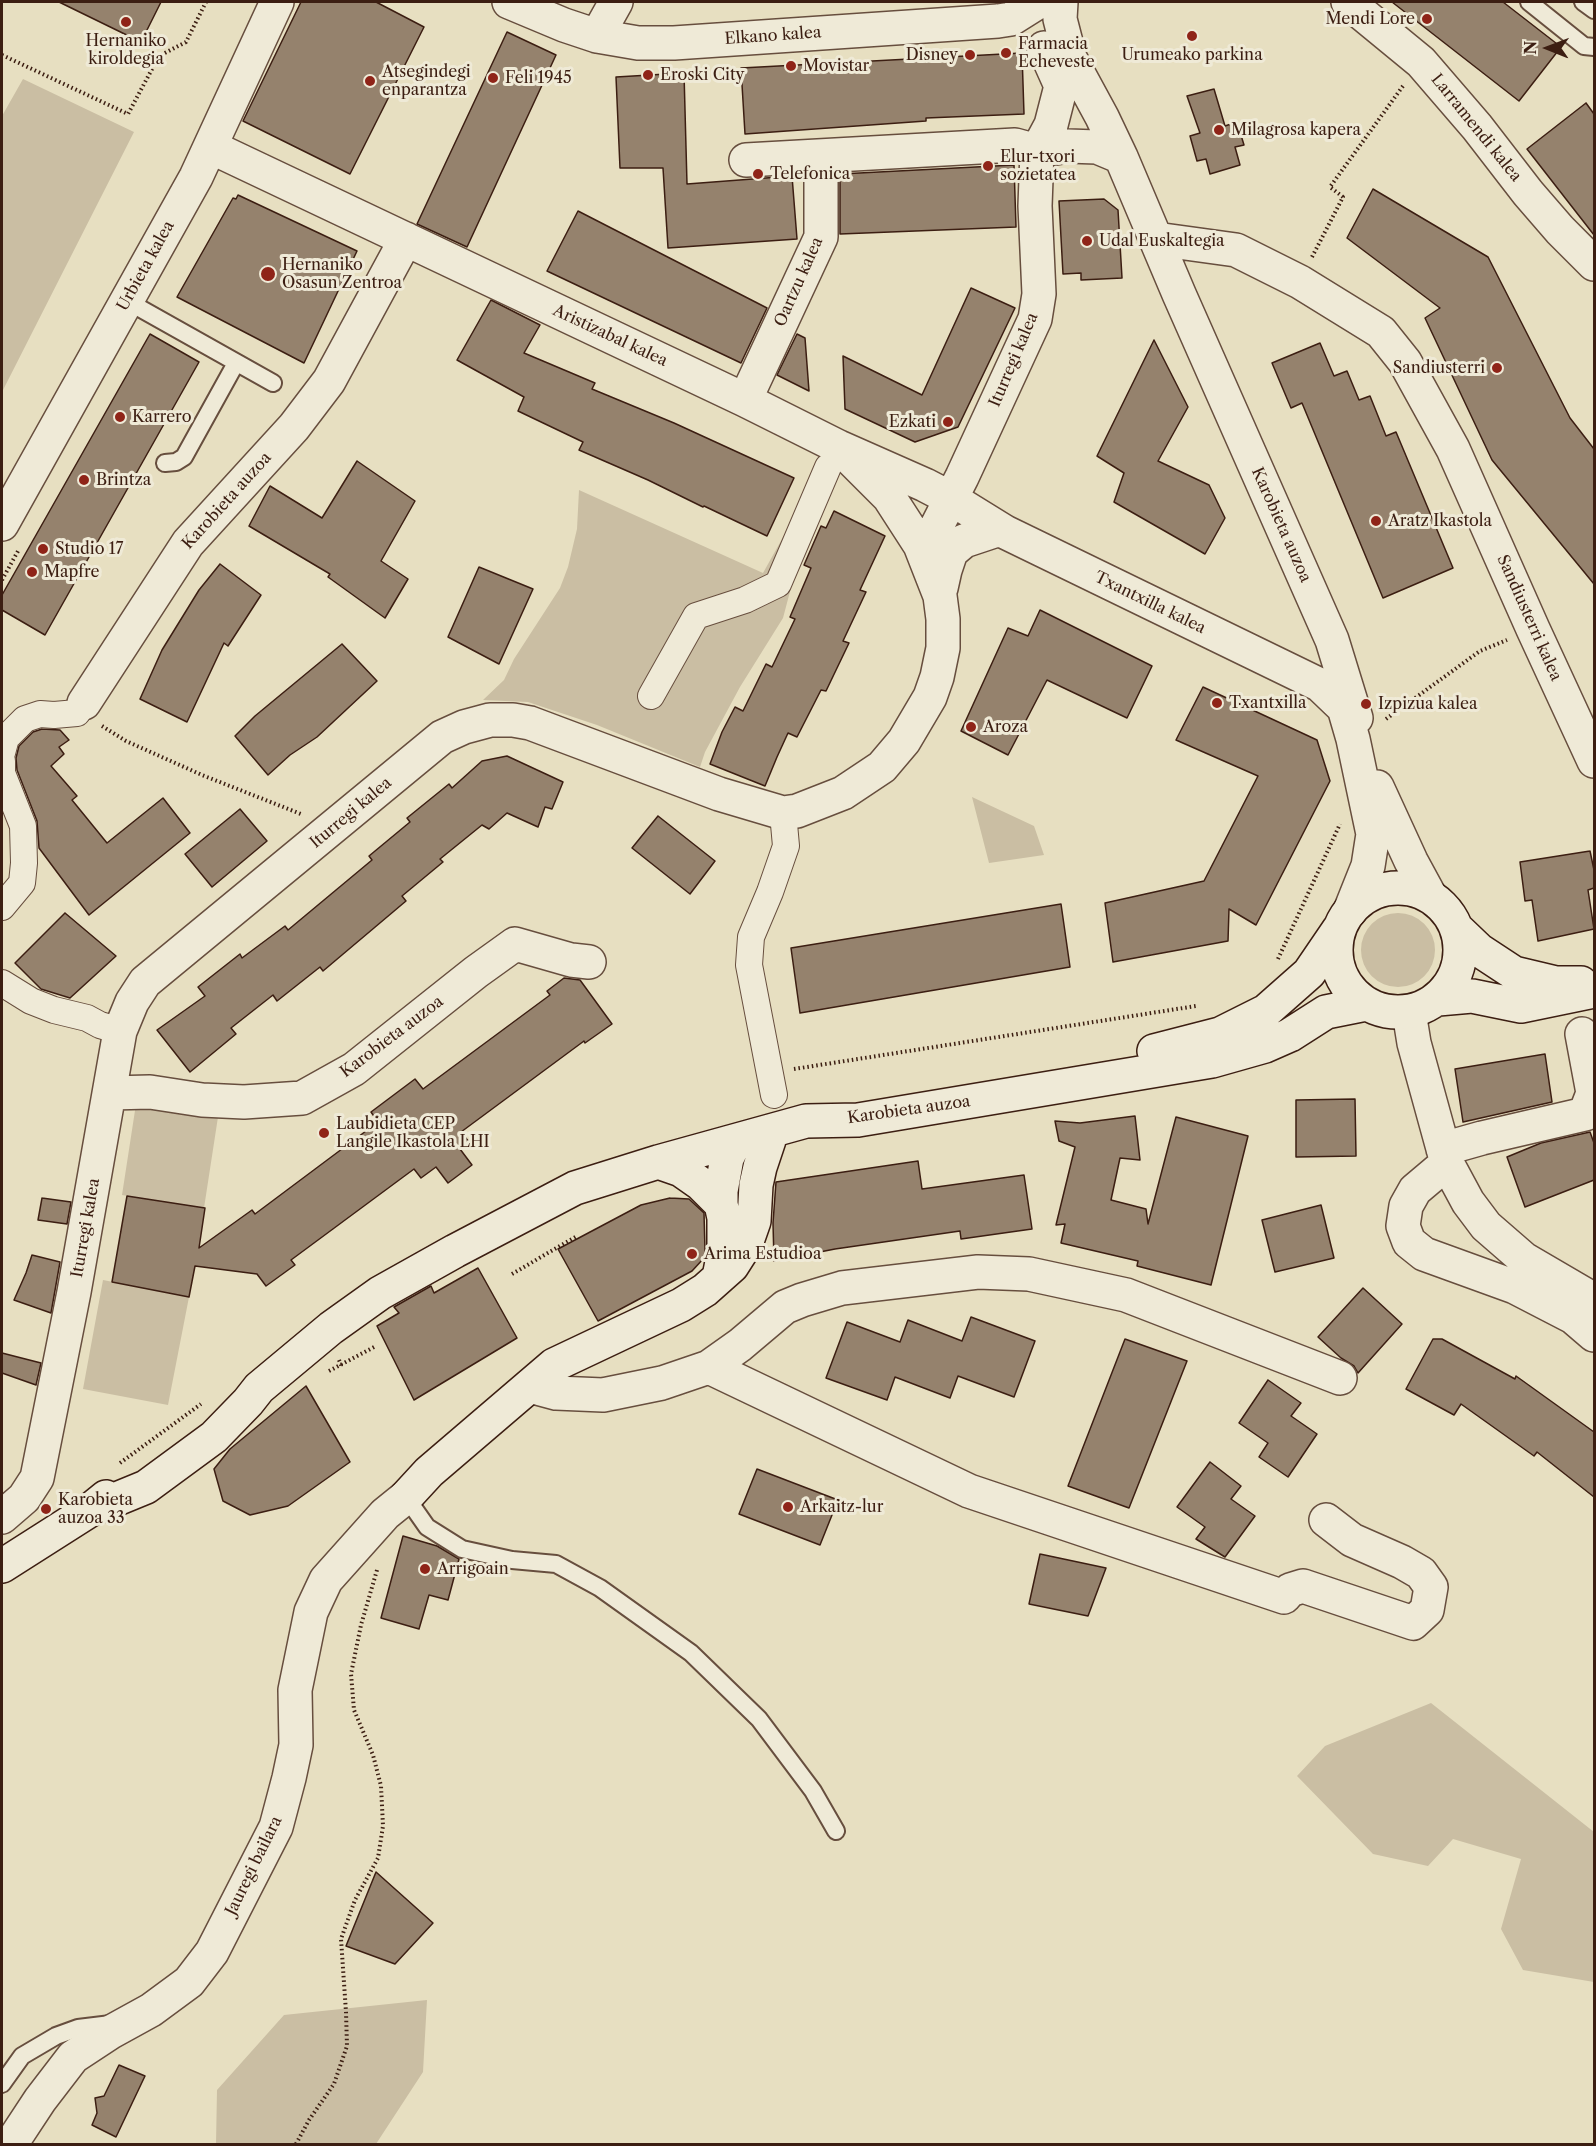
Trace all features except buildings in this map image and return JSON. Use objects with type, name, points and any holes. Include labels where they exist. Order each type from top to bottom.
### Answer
[{"type":"street","name":"Urbieta kalea","points":[[2,524],[196,177],[277,2]]},
{"type":"street","name":"Elkano kalea","points":[[509,2],[597,36],[638,44],[1011,20],[1041,12]]},
{"type":"street","points":[[597,36],[616,2]]},
{"type":"street","points":[[1060,2],[1060,19],[1070,58]]},
{"type":"street","name":"Larramendi kalea","points":[[1348,2],[1421,62],[1477,127],[1528,193],[1594,264]]},
{"type":"street","points":[[1041,12],[1070,58],[1121,157]]},
{"type":"street","points":[[1037,151],[1056,114],[1061,86],[1045,53],[1041,12]]},
{"type":"street","points":[[746,160],[1015,145],[1037,151],[1068,146],[1097,147],[1121,157]]},
{"type":"street","name":"Aristizabal kalea","points":[[211,147],[745,400],[833,457],[873,461],[950,498],[1003,530]]},
{"type":"street","name":"Iturregi kalea","points":[[2,1517],[24,1498],[37,1479],[110,1093],[110,1028],[145,982],[442,737],[464,727],[490,720],[530,723],[719,794],[783,813],[797,811],[843,793],[882,767],[904,741],[930,697],[943,648],[943,619],[936,583],[933,545],[937,526],[1035,318],[1040,294],[1035,206],[1037,151]]},
{"type":"street","name":"Oartzu kalea","points":[[745,400],[821,237],[821,157]]},
{"type":"street","name":"Karobieta auzoa","points":[[1121,157],[1332,640],[1376,786],[1430,896]]},
{"type":"street","name":"Karobieta auzoa","points":[[2,753],[6,738],[25,719],[40,714],[54,716],[77,713],[188,543],[294,427],[329,381],[406,239]]},
{"type":"street","name":"Sandiusterri kalea","points":[[1156,239],[1236,250],[1300,282],[1381,332],[1405,362],[1453,449],[1594,761]]},
{"type":"street","points":[[1176,286],[1193,258],[1209,245]]},
{"type":"street","points":[[651,696],[696,616],[745,600],[778,584],[833,457]]},
{"type":"street","name":"Iturregi kalea","points":[[833,457],[889,497],[916,538],[936,583]]},
{"type":"street","name":"Iturregi kalea","points":[[936,583],[945,570],[951,552],[964,541],[1003,530]]},
{"type":"street","name":"Txantxilla kalea","points":[[1003,530],[1296,673]]},
{"type":"street","points":[[1296,673],[1313,664],[1332,640]]},
{"type":"street","name":"Karobieta auzoa","points":[[807,1121],[852,1099],[1165,1049],[1220,1034],[1266,1011],[1309,973],[1344,920],[1368,866],[1374,834],[1344,708],[1320,685],[1296,673]]},
{"type":"street","points":[[2,761],[2,773],[23,826],[24,862],[22,883],[2,907]]},
{"type":"street","points":[[772,1084],[749,965],[751,937],[786,846],[783,813]]},
{"type":"street","points":[[1420,1018],[1447,990],[1458,967],[1461,948],[1457,929],[1447,910],[1430,896],[1414,889],[1396,887],[1378,890],[1363,898],[1344,920],[1336,951],[1339,972],[1350,990],[1366,1004],[1380,1010],[1420,1018],[1472,996],[1521,1006],[1594,991]]},
{"type":"street","points":[[1457,929],[1479,950],[1514,973],[1556,983],[1594,983]]},
{"type":"street","name":"Karobieta auzoa","points":[[110,1093],[150,1092],[202,1100],[244,1102],[302,1098],[354,1069],[476,972],[515,944],[572,960],[589,962]]},
{"type":"street","points":[[2,983],[31,1001],[54,1010],[87,1018],[110,1028]]},
{"type":"street","name":"Karobieta auzoa","points":[[807,1121],[858,1120],[1212,1061],[1265,1046],[1290,1035],[1326,1012],[1366,1004]]},
{"type":"street","points":[[1420,1018],[1445,1156],[1468,1203],[1486,1226],[1524,1260],[1594,1300]]},
{"type":"street","points":[[1582,1034],[1593,1093],[1585,1114],[1482,1138],[1445,1156],[1414,1191],[1406,1206],[1403,1226],[1409,1242],[1424,1254],[1515,1287],[1573,1317],[1594,1335]]},
{"type":"street","points":[[2,1566],[90,1510],[124,1481],[221,1410],[259,1388],[331,1328],[380,1293],[455,1251],[575,1188],[658,1162],[807,1121]]},
{"type":"street","name":"Jauregi bailara","points":[[11,2145],[40,2100],[73,2057],[151,2010],[189,1982],[212,1952],[276,1827],[290,1778],[296,1745],[295,1690],[311,1612],[327,1580],[385,1514],[406,1497],[429,1472],[554,1365],[681,1305],[705,1290],[732,1266],[747,1244],[754,1221],[756,1185],[772,1131]]},
{"type":"street","points":[[719,1277],[724,1252],[724,1218],[721,1204],[723,1172],[735,1142]]},
{"type":"street","points":[[658,1162],[681,1170],[701,1184],[721,1204]]},
{"type":"street","points":[[530,1386],[556,1393],[603,1395],[662,1383],[710,1367],[785,1307],[802,1300],[842,1288],[978,1272],[1029,1274],[1126,1295],[1340,1378]]},
{"type":"street","points":[[710,1367],[969,1491],[1284,1597],[1290,1590],[1303,1587],[1413,1623],[1427,1610],[1431,1587],[1421,1573],[1352,1540],[1326,1520]]},
{"type":"lane","points":[[1529,2],[1584,46],[1594,47]]},
{"type":"lane","points":[[1583,2],[1594,10]]},
{"type":"lane","points":[[127,301],[273,383]]},
{"type":"lane","points":[[165,463],[176,462],[184,457],[236,363]]},
{"type":"lane","points":[[406,1497],[427,1527],[462,1549],[512,1560],[556,1564],[600,1588],[691,1653],[759,1719],[813,1791],[836,1831]]},
{"type":"lane","points":[[2,2084],[22,2056],[56,2037],[78,2028],[130,2022]]},
{"type":"path","points":[[2,55],[128,114],[159,56],[186,42],[206,2]]},
{"type":"path","points":[[1300,282],[1343,197],[1330,188],[1421,62]]},
{"type":"path","points":[[1362,736],[1480,651]]},
{"type":"path","points":[[126,741],[202,775],[302,814]]},
{"type":"path","points":[[1274,967],[1345,815]]},
{"type":"path","points":[[772,1084],[1201,1006]]},
{"type":"path","points":[[512,1274],[577,1236]]},
{"type":"path","points":[[325,1373],[376,1346]]},
{"type":"path","points":[[339,1360],[342,1367]]},
{"type":"path","points":[[296,2145],[309,2120],[334,2084],[347,2046],[341,1939],[355,1900],[378,1858],[383,1826],[381,1786],[374,1755],[354,1710],[351,1674],[361,1625],[379,1561]]},
{"type":"shaded area","points":[[23,79],[134,132],[2,392],[2,116]]},
{"type":"shaded area","points":[[579,490],[763,573],[792,521],[792,584],[783,618],[740,687],[705,752],[700,767],[597,725],[528,702],[483,700],[504,680],[514,659],[560,588],[568,567],[577,529]]},
{"type":"shaded area","points":[[972,797],[1034,826],[1044,855],[989,863]]},
{"type":"shaded area","points":[[1398,913],[1412,916],[1424,924],[1432,936],[1435,950],[1432,964],[1424,976],[1412,984],[1398,987],[1384,984],[1372,976],[1364,964],[1361,950],[1364,936],[1372,924],[1384,916]]},
{"type":"shaded area","points":[[136,1104],[218,1117],[204,1208],[122,1195]]},
{"type":"shaded area","points":[[103,1280],[189,1297],[168,1405],[83,1389]]},
{"type":"shaded area","points":[[1431,1703],[1594,1832],[1594,1982],[1523,1970],[1501,1929],[1521,1859],[1453,1839],[1428,1866],[1373,1854],[1297,1776],[1325,1746]]},
{"type":"shaded area","points":[[427,2000],[423,2072],[376,2144],[216,2144],[217,2090],[284,2015]]},
{"type":"place","name":"Mendi Lore","points":[[1427,19]]},
{"type":"place","name":"Hernaniko kiroldegia","points":[[126,22]]},
{"type":"place","name":"Urumeako parkina","points":[[1192,36]]},
{"type":"place","name":"Farmacia Echeveste","points":[[1006,53]]},
{"type":"place","name":"Disney","points":[[970,55]]},
{"type":"place","name":"Movistar","points":[[791,66]]},
{"type":"place","name":"Eroski City","points":[[648,75]]},
{"type":"place","name":"Feli 1945","points":[[493,78]]},
{"type":"place","name":"Atsegindegi enparantza","points":[[370,81]]},
{"type":"place","name":"Milagrosa kapera","points":[[1219,130]]},
{"type":"place","name":"Elur-txori sozietatea","points":[[988,166]]},
{"type":"place","name":"Telefonica","points":[[758,174]]},
{"type":"place","name":"Udal Euskaltegia","points":[[1087,241]]},
{"type":"place","name":"Hernaniko Osasun Zentroa","points":[[268,274]]},
{"type":"place","name":"Sandiusterri","points":[[1497,368]]},
{"type":"place","name":"Karrero","points":[[120,417]]},
{"type":"place","name":"Ezkati","points":[[948,422]]},
{"type":"place","name":"Brintza","points":[[84,480]]},
{"type":"place","name":"Aratz Ikastola","points":[[1376,521]]},
{"type":"place","name":"Studio 17","points":[[43,549]]},
{"type":"place","name":"Mapfre","points":[[32,572]]},
{"type":"place","name":"Txantxilla","points":[[1217,703]]},
{"type":"place","name":"Izpizua kalea","points":[[1366,704]]},
{"type":"place","name":"Aroza","points":[[971,727]]},
{"type":"place","name":"Laubidieta CEP Langile Ikastola LHI","points":[[324,1133]]},
{"type":"place","name":"Arima Estudioa","points":[[692,1254]]},
{"type":"place","name":"Arkaitz-lur","points":[[788,1507]]},
{"type":"place","name":"Karobieta auzoa 33","points":[[46,1509]]},
{"type":"place","name":"Arrigoain","points":[[425,1569]]}]
